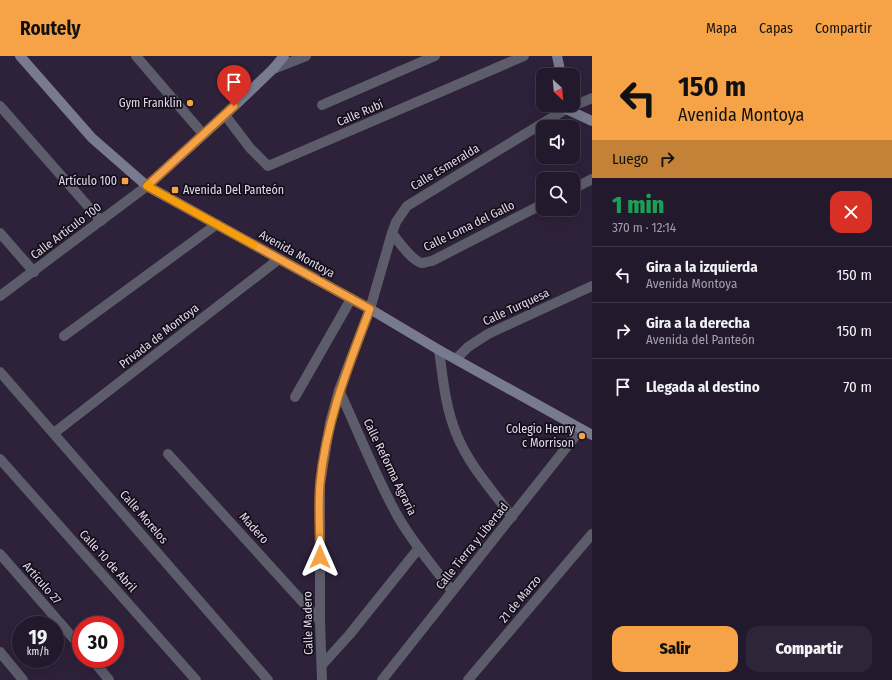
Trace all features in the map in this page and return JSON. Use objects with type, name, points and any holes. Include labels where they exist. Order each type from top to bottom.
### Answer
[{"type":"main road","name":"Avenida Montoya","points":[[20,56],[92,138],[147,186],[370,309],[456,360],[592,435]]},
{"type":"main road","points":[[147,186],[225,115],[273,69],[284,56]]},
{"type":"main road","points":[[557,56],[560,68]]},
{"type":"main road","points":[[575,112],[592,121]]},
{"type":"street","points":[[136,56],[203,134]]},
{"type":"street","points":[[273,69],[306,56]]},
{"type":"street","points":[[322,105],[435,56]]},
{"type":"street","name":"Calle Rubí","points":[[225,115],[250,148],[268,166],[524,56]]},
{"type":"street","name":"Calle Esmeralda","points":[[580,102],[592,98]]},
{"type":"street","points":[[0,106],[100,222]]},
{"type":"street","name":"Calle Esmeralda","points":[[370,309],[396,222],[407,206],[558,112]]},
{"type":"street","points":[[580,185],[592,179]]},
{"type":"street","name":"Calle Artículo 100","points":[[0,296],[147,186]]},
{"type":"street","name":"Calle Loma del Gallo","points":[[392,234],[405,250],[416,260],[422,263],[432,261],[536,208]]},
{"type":"street","points":[[64,336],[217,224]]},
{"type":"street","points":[[0,233],[34,272]]},
{"type":"street","name":"Privada de Montoya","points":[[54,433],[280,259]]},
{"type":"street","name":"Calle Turquesa","points":[[456,360],[468,347],[488,334],[592,286]]},
{"type":"street","points":[[295,397],[351,299]]},
{"type":"street","name":"Calle Madero","points":[[322,680],[320,621],[320,484],[330,422],[339,390],[370,309]]},
{"type":"street","points":[[439,350],[444,394],[456,434],[468,457],[512,517]]},
{"type":"street","name":"Calle Morelos","points":[[0,372],[268,680]]},
{"type":"street","name":"Calle Reforma Agraria","points":[[339,390],[397,515],[419,548],[452,591]]},
{"type":"street","name":"Calle Tierra y Libertad","points":[[382,680],[581,429]]},
{"type":"street","name":"Madero","points":[[168,454],[320,621]]},
{"type":"street","name":"Calle 10 de Abril","points":[[0,459],[196,680]]},
{"type":"street","name":"21 de Marzo","points":[[468,680],[592,534]]},
{"type":"street","points":[[322,665],[350,634],[419,548]]},
{"type":"street","name":"Artículo 27","points":[[0,554],[72,637]]},
{"type":"street","points":[[0,652],[23,680]]},
{"type":"street","points":[[99,668],[109,680]]},
{"type":"slow traffic","points":[[149,184],[147,186],[254,245]]},
{"type":"place","name":"Gym Franklin","points":[[190,103]]},
{"type":"place","name":"Artículo 100","points":[[125,181]]},
{"type":"place","name":"Avenida Del Panteón","points":[[175,190]]},
{"type":"place","name":"Colegio Henry c Morrison","points":[[582,436]]},
{"type":"route","points":[[234,106],[147,186],[370,309],[339,390],[330,422],[320,484],[320,557]]}]
